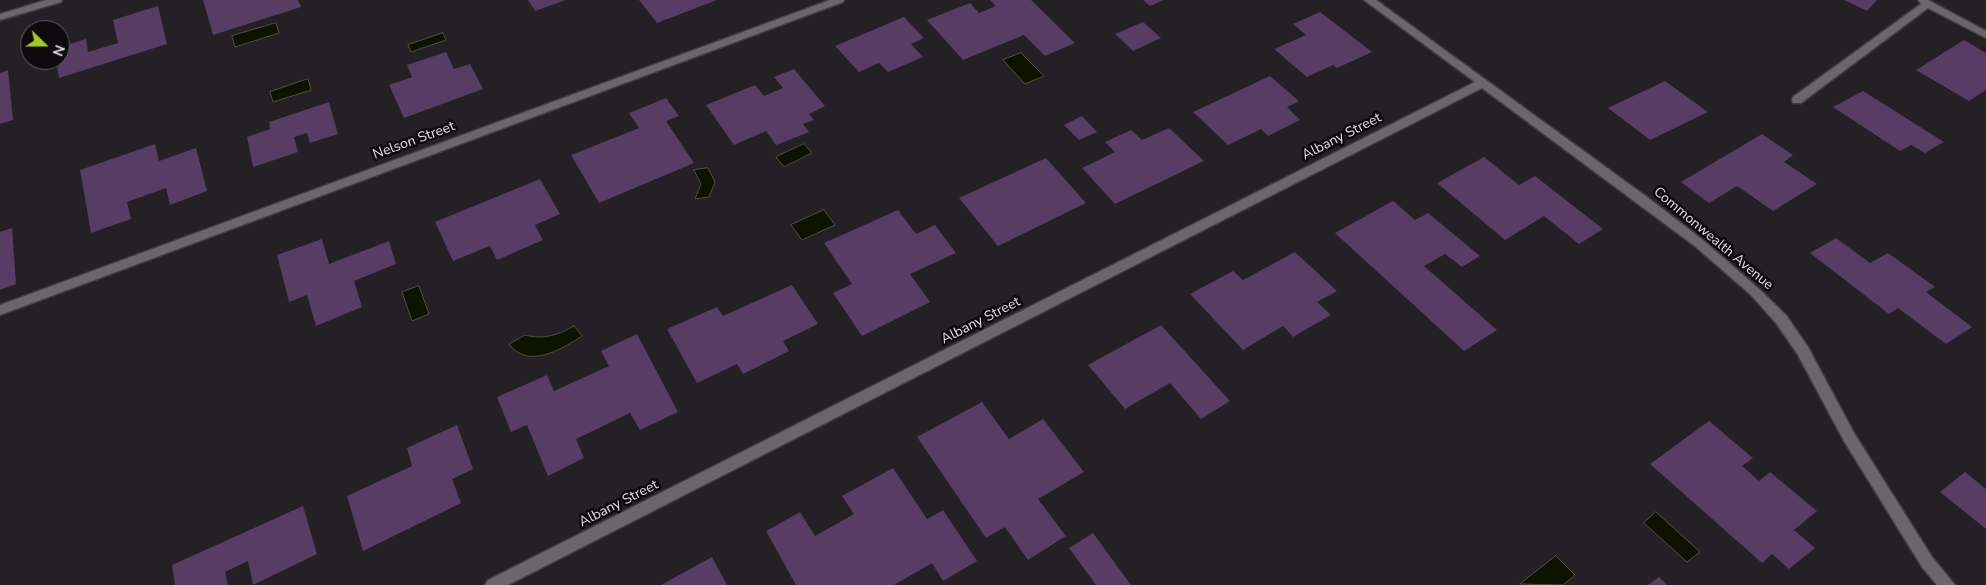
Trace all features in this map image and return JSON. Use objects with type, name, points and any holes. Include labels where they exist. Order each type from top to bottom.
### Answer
[{"type":"street","points":[[0,17],[58,0]]},
{"type":"street","name":"Nelson Street","points":[[0,310],[839,0]]},
{"type":"street","name":"Commonwealth Avenue","points":[[1369,0],[1647,203],[1692,238],[1755,292],[1781,319],[1803,350],[1849,437],[1927,562],[1947,585]]},
{"type":"street","points":[[1797,100],[1925,2],[1986,35]]},
{"type":"street","name":"Albany Street","points":[[493,585],[1482,83]]},
{"type":"shaded area","points":[[276,23],[279,33],[235,47],[232,36]]},
{"type":"shaded area","points":[[443,33],[446,40],[411,52],[408,45]]},
{"type":"shaded area","points":[[1021,53],[1044,76],[1025,84],[1003,60]]},
{"type":"shaded area","points":[[308,79],[311,90],[273,102],[270,92]]},
{"type":"shaded area","points":[[804,144],[812,153],[784,167],[776,157]]},
{"type":"shaded area","points":[[708,168],[715,182],[709,197],[695,199],[701,184],[694,170]]},
{"type":"shaded area","points":[[824,210],[835,225],[802,240],[791,225]]},
{"type":"shaded area","points":[[419,286],[429,314],[412,321],[402,292]]},
{"type":"shaded area","points":[[574,326],[582,336],[545,355],[526,356],[517,352],[509,344],[525,335],[550,336]]},
{"type":"shaded area","points":[[1656,512],[1700,552],[1687,562],[1644,523]]},
{"type":"shaded area","points":[[1556,556],[1575,575],[1563,585],[1520,584]]},
{"type":"building","points":[[203,0],[298,0],[301,7],[213,35]]},
{"type":"building","points":[[528,0],[566,0],[535,11]]},
{"type":"building","points":[[639,0],[717,0],[657,23]]},
{"type":"building","points":[[990,0],[1031,0],[1075,43],[1045,56],[1024,35],[963,60],[927,20],[970,3],[979,13],[996,6]]},
{"type":"building","points":[[1143,0],[1164,0],[1150,6]]},
{"type":"building","points":[[1844,0],[1877,0],[1867,11]]},
{"type":"building","points":[[158,6],[167,44],[59,78],[58,70],[70,70],[70,44],[86,39],[88,52],[118,43],[113,20]]},
{"type":"building","points":[[1320,12],[1372,52],[1337,68],[1333,65],[1307,77],[1274,49],[1306,35],[1293,24]]},
{"type":"building","points":[[904,17],[924,38],[911,44],[923,57],[888,72],[879,63],[859,72],[835,46]]},
{"type":"building","points":[[1143,22],[1161,38],[1133,51],[1115,34]]},
{"type":"building","points":[[1964,40],[1986,53],[1986,90],[1969,101],[1916,70]]},
{"type":"building","points":[[446,52],[454,69],[470,64],[483,89],[404,118],[389,85],[412,77],[407,65]]},
{"type":"building","points":[[794,69],[825,106],[809,114],[814,120],[803,124],[809,132],[776,145],[766,131],[734,145],[706,105],[755,85],[764,96],[783,88],[774,77]]},
{"type":"building","points":[[8,70],[13,120],[0,124],[0,73]]},
{"type":"building","points":[[1270,76],[1299,101],[1287,107],[1300,120],[1268,136],[1261,129],[1228,145],[1193,112]]},
{"type":"building","points":[[1665,81],[1708,112],[1650,140],[1608,108]]},
{"type":"building","points":[[1863,91],[1944,142],[1925,153],[1911,145],[1900,151],[1833,107]]},
{"type":"building","points":[[666,98],[679,116],[666,121],[694,163],[599,203],[571,155],[639,128],[629,113]]},
{"type":"building","points":[[329,102],[338,134],[310,143],[307,133],[294,137],[298,152],[253,167],[247,137],[270,129],[269,122]]},
{"type":"building","points":[[1082,116],[1097,132],[1079,140],[1064,125]]},
{"type":"building","points":[[1169,128],[1204,161],[1115,204],[1082,168],[1115,152],[1105,142],[1131,130],[1142,140]]},
{"type":"building","points":[[1762,134],[1793,155],[1784,162],[1817,184],[1773,211],[1737,186],[1709,203],[1681,182]]},
{"type":"building","points":[[155,144],[159,161],[196,148],[207,191],[170,205],[166,188],[127,202],[131,219],[91,233],[80,170]]},
{"type":"building","points":[[1484,157],[1519,185],[1535,176],[1603,229],[1579,244],[1544,216],[1505,240],[1437,183]]},
{"type":"building","points":[[1046,158],[1086,203],[998,246],[959,198]]},
{"type":"building","points":[[540,179],[560,214],[535,225],[543,240],[497,260],[490,246],[453,261],[435,222]]},
{"type":"building","points":[[1393,201],[1415,220],[1428,213],[1480,256],[1462,267],[1445,254],[1424,266],[1497,330],[1464,351],[1335,233]]},
{"type":"building","points":[[898,210],[916,234],[935,225],[956,253],[910,274],[930,302],[862,336],[833,293],[852,284],[824,243]]},
{"type":"building","points":[[12,228],[16,284],[0,290],[0,232]]},
{"type":"building","points":[[1836,238],[1870,263],[1888,253],[1935,287],[1926,292],[1972,327],[1946,344],[1898,308],[1889,314],[1810,253]]},
{"type":"building","points":[[322,239],[329,264],[389,241],[396,264],[354,281],[362,307],[316,326],[307,295],[289,302],[277,255]]},
{"type":"building","points":[[1295,252],[1337,291],[1317,302],[1331,315],[1293,337],[1283,326],[1243,350],[1190,294],[1233,271],[1243,280]]},
{"type":"building","points":[[792,285],[818,324],[783,341],[789,351],[743,374],[737,364],[697,383],[667,329],[717,307],[723,316]]},
{"type":"building","points":[[1161,325],[1230,401],[1201,419],[1170,383],[1125,409],[1088,365]]},
{"type":"building","points":[[637,334],[678,412],[640,430],[630,413],[576,439],[584,458],[548,476],[527,425],[511,432],[497,397],[547,375],[554,391],[609,366],[601,351]]},
{"type":"building","points":[[982,402],[1009,439],[1043,419],[1084,472],[1038,499],[1066,536],[1028,560],[1005,527],[986,538],[917,437]]},
{"type":"building","points":[[1709,421],[1753,458],[1742,466],[1759,481],[1770,472],[1817,511],[1794,530],[1815,548],[1789,569],[1772,554],[1762,563],[1650,464]]},
{"type":"building","points":[[457,425],[473,469],[452,479],[461,503],[363,551],[347,496],[412,466],[407,448]]},
{"type":"building","points":[[893,468],[927,519],[943,510],[977,561],[943,581],[932,563],[894,585],[796,585],[766,531],[800,512],[815,536],[854,514],[842,496]]},
{"type":"building","points":[[1965,472],[1986,489],[1986,529],[1940,492]]},
{"type":"building","points":[[303,506],[317,554],[253,585],[248,561],[225,572],[228,585],[175,585],[172,565]]},
{"type":"building","points":[[1093,533],[1131,585],[1096,585],[1069,548]]},
{"type":"building","points":[[712,557],[727,585],[661,585]]},
{"type":"building","points":[[1659,577],[1667,585],[1648,585]]}]
